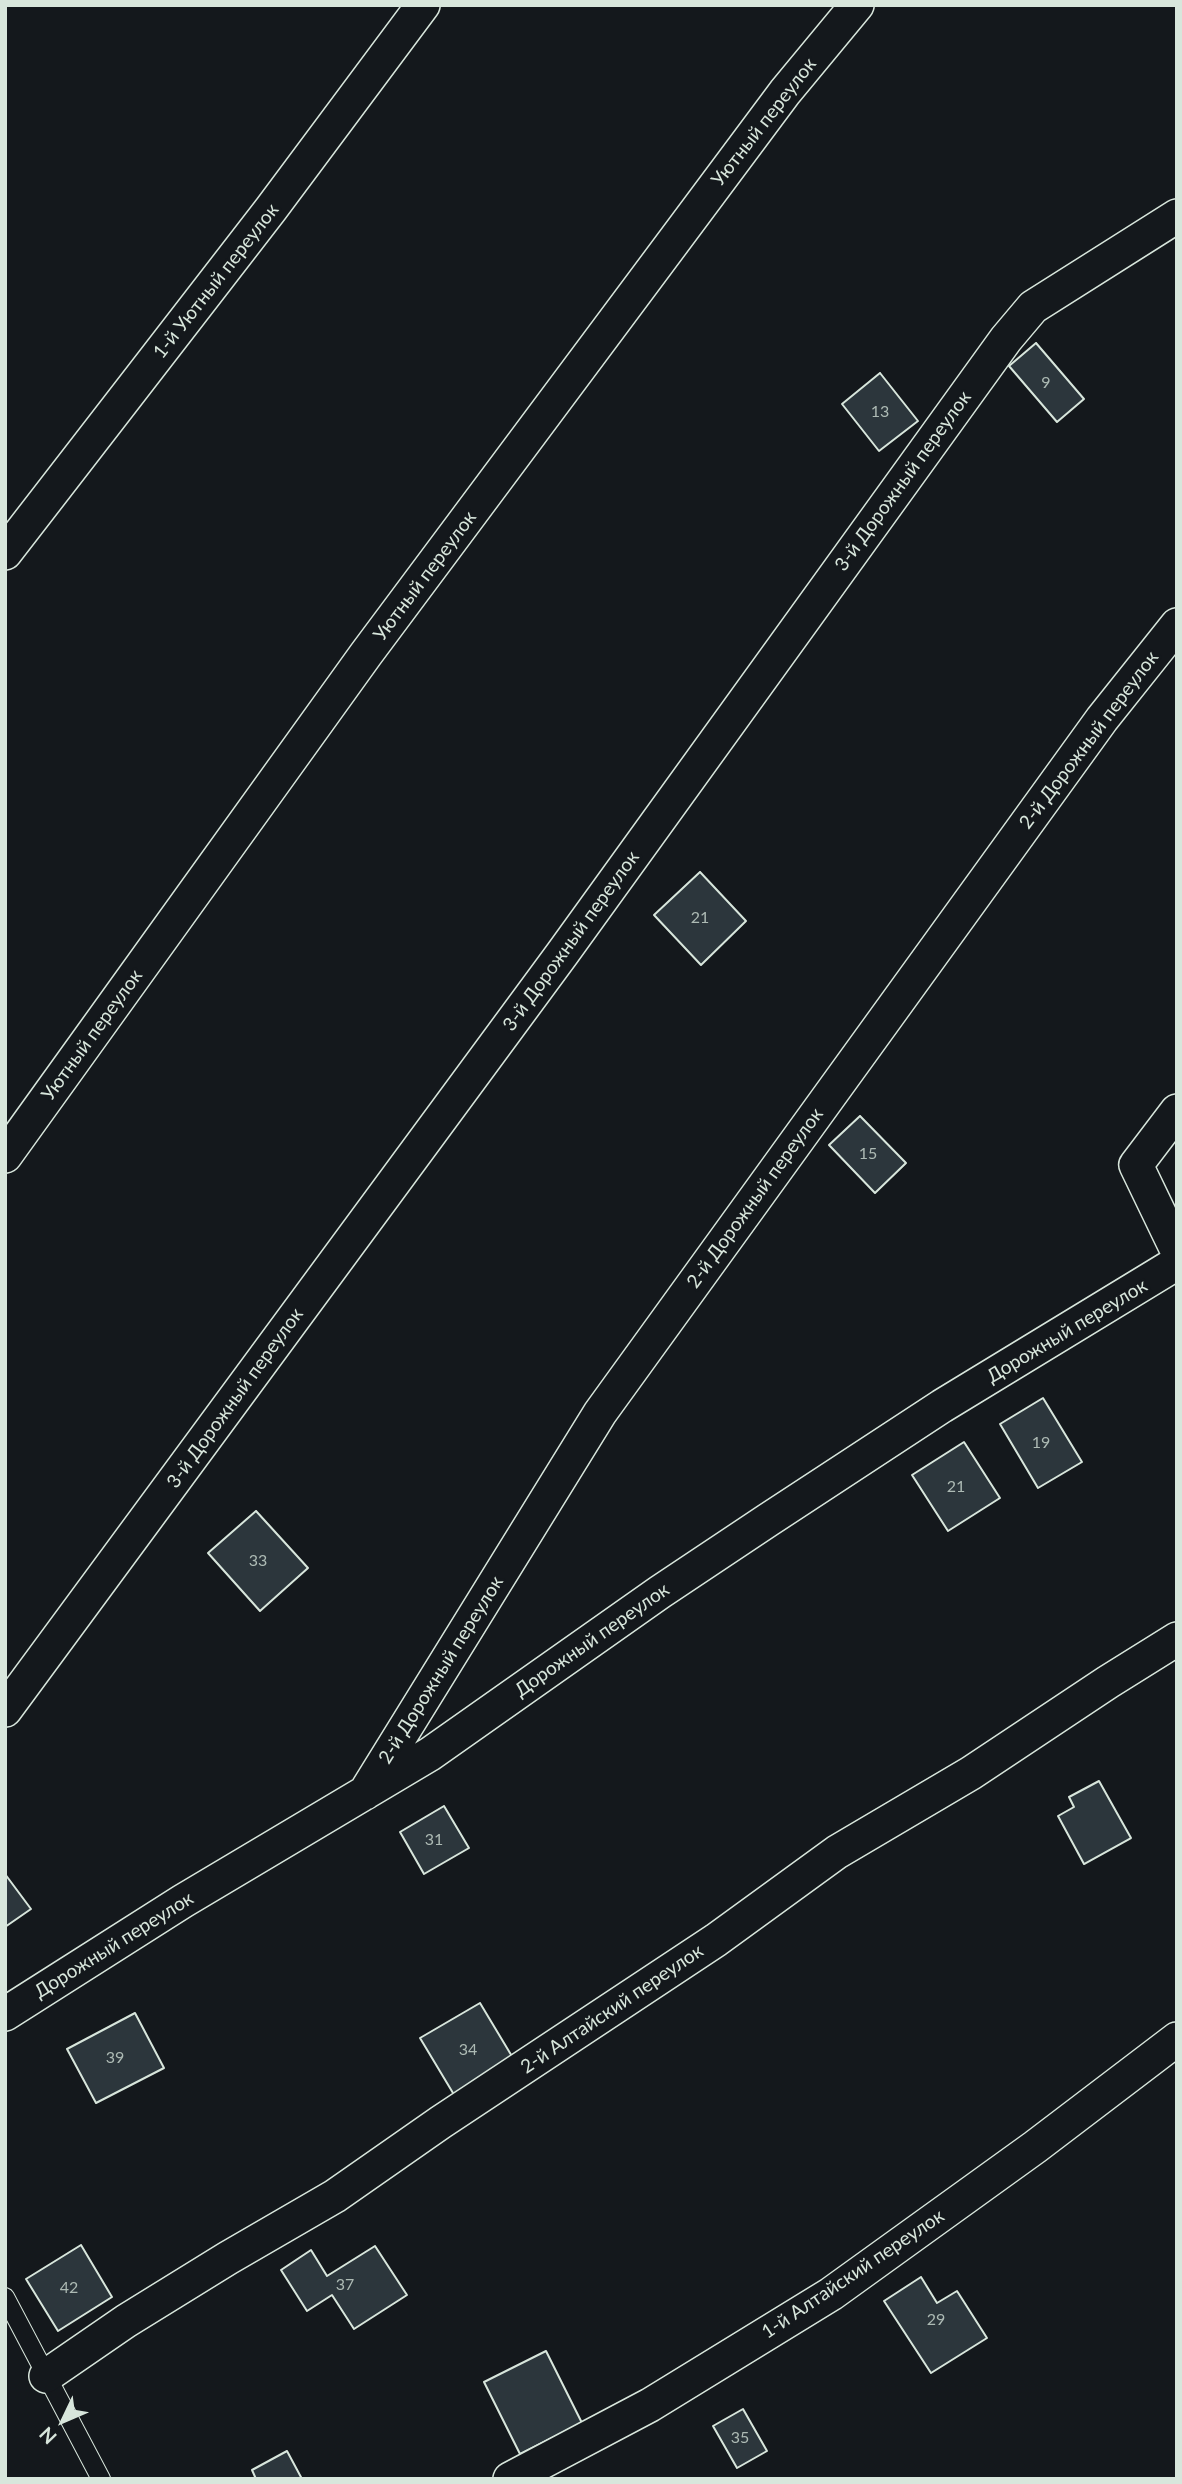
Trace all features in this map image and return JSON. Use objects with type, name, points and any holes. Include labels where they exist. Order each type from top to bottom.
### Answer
[{"type":"street","name":"1-й Уютный переулок","points":[[5,553],[263,220],[423,5]]},
{"type":"street","name":"Уютный переулок","points":[[5,1156],[366,654],[785,92],[856,5]]},
{"type":"street","name":"3-й Дорожный переулок","points":[[5,1710],[554,966],[1006,339],[1033,307],[1177,216]]},
{"type":"street","name":"2-й Дорожный переулок","points":[[365,1793],[600,1413],[1102,719],[1177,625]]},
{"type":"street","points":[[1177,1111],[1136,1165],[1177,1250]]},
{"type":"street","name":"Дорожный переулок","points":[[5,2014],[183,1901],[430,1754],[638,1608],[814,1490],[943,1406],[1177,1263]]},
{"type":"street","name":"2-й Алтайский переулок","points":[[46,2376],[138,2314],[335,2196],[441,2122],[716,1940],[837,1852],[971,1773],[1177,1639]]},
{"type":"street","name":"1-й Алтайский переулок","points":[[510,2479],[650,2405],[831,2294],[1035,2147],[1177,2039]]},
{"type":"lane","points":[[5,2297],[101,2479]]},
{"type":"building","points":[[1036,343],[1084,399],[1057,422],[1009,366]]},
{"type":"building","points":[[880,373],[918,421],[879,451],[842,404]]},
{"type":"building","points":[[700,872],[746,921],[701,965],[654,915]]},
{"type":"building","points":[[860,1116],[906,1163],[875,1193],[829,1145]]},
{"type":"building","points":[[1043,1398],[1082,1462],[1038,1488],[1000,1424]]},
{"type":"building","points":[[964,1442],[1000,1498],[948,1531],[912,1475]]},
{"type":"building","points":[[256,1511],[308,1568],[260,1611],[208,1553]]},
{"type":"building","points":[[1099,1781],[1131,1838],[1084,1864],[1058,1816],[1074,1807],[1069,1797]]},
{"type":"building","points":[[444,1806],[469,1848],[424,1874],[400,1832]]},
{"type":"building","points":[[5,1874],[31,1909],[5,1927]]},
{"type":"building","points":[[480,2003],[516,2063],[456,2098],[420,2038]]},
{"type":"building","points":[[135,2013],[164,2068],[96,2103],[67,2049]]},
{"type":"building","points":[[81,2245],[112,2297],[58,2331],[26,2279]]},
{"type":"building","points":[[375,2246],[407,2295],[354,2329],[332,2295],[307,2311],[281,2270],[311,2250],[327,2276]]},
{"type":"building","points":[[921,2277],[937,2303],[957,2291],[987,2338],[931,2373],[884,2301]]},
{"type":"building","points":[[546,2351],[582,2423],[520,2454],[484,2382]]},
{"type":"building","points":[[743,2409],[767,2451],[737,2468],[713,2426]]},
{"type":"building","points":[[287,2451],[302,2479],[256,2479],[252,2470]]}]
